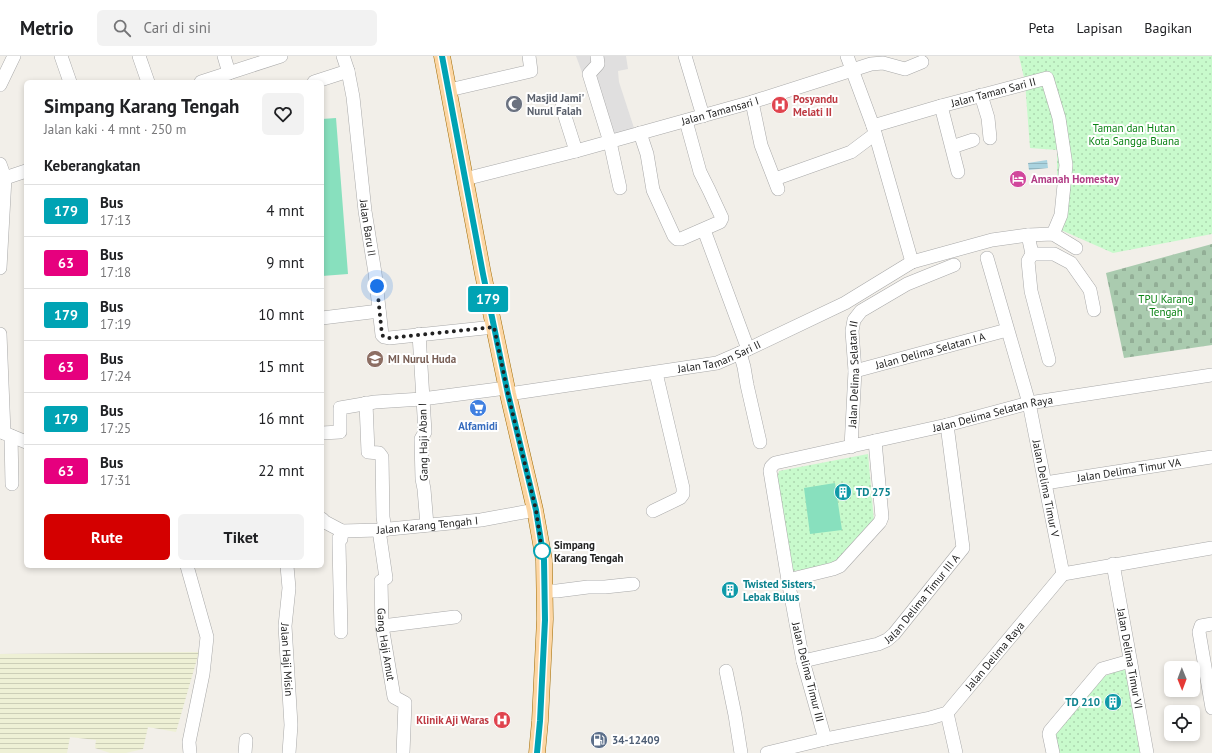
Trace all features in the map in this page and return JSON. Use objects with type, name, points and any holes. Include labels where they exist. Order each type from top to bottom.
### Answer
[{"type":"main road","points":[[442,56],[494,327],[507,391],[536,510],[544,560],[545,620],[537,753]]},
{"type":"street","points":[[0,85],[14,56]]},
{"type":"street","points":[[61,56],[69,80]]},
{"type":"street","points":[[139,56],[147,80]]},
{"type":"street","points":[[224,56],[230,73]]},
{"type":"street","points":[[207,80],[281,56]]},
{"type":"street","name":"Jalan Baru II","points":[[343,56],[348,71],[353,105],[365,211],[375,273],[382,335],[389,338],[494,327]]},
{"type":"street","points":[[449,90],[531,72],[529,56]]},
{"type":"street","points":[[596,56],[598,64],[589,74],[610,142],[620,188]]},
{"type":"street","points":[[685,56],[703,116]]},
{"type":"street","points":[[847,56],[874,130],[912,262]]},
{"type":"street","name":"Jalan Tamansari I","points":[[465,179],[576,152],[686,121],[752,102],[871,64],[883,63],[905,69],[922,62]]},
{"type":"street","points":[[320,80],[348,71]]},
{"type":"street","name":"Jalan Taman Sari II","points":[[324,433],[340,432],[340,408],[366,403],[507,391],[656,373],[717,363],[844,303],[912,262],[992,240],[1028,235],[1052,234],[1061,215],[1066,165],[1059,118],[1047,78],[941,106],[874,130]]},
{"type":"street","points":[[981,95],[988,118],[990,138]]},
{"type":"street","points":[[752,102],[761,145],[777,184],[851,152],[874,130]]},
{"type":"street","name":"Jalan Taman Sari II","points":[[941,106],[958,172]]},
{"type":"street","points":[[562,107],[576,152]]},
{"type":"street","points":[[640,133],[647,154],[653,190],[674,236],[681,240],[720,222],[722,218],[700,172],[686,121]]},
{"type":"street","points":[[952,147],[973,140]]},
{"type":"street","points":[[0,164],[5,178],[0,268]]},
{"type":"street","points":[[5,178],[24,172]]},
{"type":"street","points":[[704,230],[744,351],[746,385],[760,442]]},
{"type":"street","points":[[1052,234],[1076,248]]},
{"type":"street","points":[[1028,235],[1032,254],[1028,261],[1031,291],[1049,360]]},
{"type":"street","points":[[1032,254],[1054,254],[1071,263],[1090,290],[1094,310]]},
{"type":"street","points":[[987,258],[1029,404]]},
{"type":"street","name":"Jalan Delima Selatan II","points":[[851,447],[855,371],[852,331],[854,320],[861,311],[907,284],[954,265]]},
{"type":"street","points":[[324,318],[379,311]]},
{"type":"street","name":"Jalan Delima Selatan I A","points":[[855,371],[1007,330]]},
{"type":"street","points":[[0,334],[5,433],[12,484]]},
{"type":"street","name":"Gang Haji Aban I","points":[[419,334],[425,432],[421,439],[422,479],[427,525]]},
{"type":"street","points":[[653,511],[680,498],[683,494],[683,488],[656,373]]},
{"type":"street","name":"Jalan Delima Selatan Raya","points":[[774,463],[947,426],[1029,404],[1212,374]]},
{"type":"street","points":[[366,403],[368,452],[379,454],[382,457],[382,530]]},
{"type":"street","name":"Jalan Delima Timur V","points":[[1029,404],[1063,574]]},
{"type":"street","name":"Jalan Delima Timur III A","points":[[803,661],[878,644],[887,640],[894,634],[922,601],[963,548],[947,426]]},
{"type":"street","points":[[5,433],[24,441]]},
{"type":"street","points":[[788,580],[840,566],[880,522],[882,510],[875,441]]},
{"type":"street","name":"Jalan Delima Timur VA","points":[[1045,483],[1212,457]]},
{"type":"street","name":"Jalan Delima Timur III","points":[[774,463],[770,471],[788,580],[803,661],[825,739]]},
{"type":"street","name":"Jalan Karang Tengah I","points":[[342,531],[382,530],[481,520],[536,510]]},
{"type":"street","points":[[324,521],[342,531],[341,539],[339,538],[341,632]]},
{"type":"street","name":"Gang Haji Amut","points":[[382,530],[386,578],[381,581],[382,626],[394,697],[405,703],[403,753]]},
{"type":"street","points":[[1063,574],[1113,564],[1212,548]]},
{"type":"street","name":"Jalan Delima Timur VI","points":[[1113,564],[1147,753]]},
{"type":"street","points":[[188,568],[207,637],[203,674],[189,742],[190,753]]},
{"type":"street","name":"Jalan Haji Misin","points":[[287,568],[289,588],[285,626],[291,725],[289,753]]},
{"type":"street","name":"Jalan Delima Raya","points":[[947,713],[1063,574]]},
{"type":"street","points":[[545,591],[562,591],[588,587],[633,584]]},
{"type":"street","points":[[382,626],[455,617]]},
{"type":"street","points":[[1212,624],[1201,626],[1199,632],[1212,708]]},
{"type":"street","points":[[1053,753],[1049,734],[1050,731],[1104,668],[1130,661]]},
{"type":"street","points":[[726,671],[741,753]]},
{"type":"street","points":[[767,753],[947,713],[956,753]]},
{"type":"shaded area","points":[[576,56],[626,56],[628,69],[618,71],[619,82],[635,131],[605,139]]},
{"type":"green space","name":"Taman dan Hutan Kota Sangga Buana","points":[[1019,56],[1212,56],[1212,234],[1113,253],[1052,226],[1057,201],[1057,150],[1030,148],[1025,82]]},
{"type":"green space","points":[[336,118],[348,274],[324,276],[324,119]]},
{"type":"green space","name":"TPU Karang Tengah","points":[[1212,244],[1212,345],[1124,358],[1106,273]]},
{"type":"green space","points":[[868,454],[874,521],[831,566],[793,571],[777,479],[779,471]]},
{"type":"green space","points":[[835,483],[842,530],[810,534],[804,488]]},
{"type":"green space","points":[[199,652],[176,732],[148,727],[143,749],[126,753],[110,753],[95,748],[96,740],[70,737],[67,753],[0,753],[0,654]]},
{"type":"green space","points":[[1125,668],[1140,753],[1050,753],[1046,736],[1105,676]]},
{"type":"water","points":[[1047,160],[1048,168],[1029,170],[1028,163]]},
{"type":"bus line","name":"179","points":[[442,56],[483,274],[508,394],[536,510],[544,560],[545,620],[537,753]]},
{"type":"place","name":"Masjid Jami' Nurul Falah","points":[[514,104]]},
{"type":"place","name":"Posyandu Melati II","points":[[780,105]]},
{"type":"place","name":"Amanah Homestay","points":[[1018,179]]},
{"type":"place","name":"MI Nurul Huda","points":[[375,359]]},
{"type":"place","name":"Alfamidi","points":[[478,408]]},
{"type":"place","name":"TD 275","points":[[843,492]]},
{"type":"place","name":"Simpang Karang Tengah","points":[[542,551]]},
{"type":"place","name":"Twisted Sisters, Lebak Bulus","points":[[730,590]]},
{"type":"place","name":"TD 210","points":[[1113,702]]},
{"type":"place","name":"Klinik Aji Waras","points":[[502,720]]},
{"type":"place","name":"34-12409","points":[[599,740]]},
{"type":"route","points":[[377,286],[382,335],[384,337],[389,338],[494,327],[508,394],[536,510],[542,551]]}]
